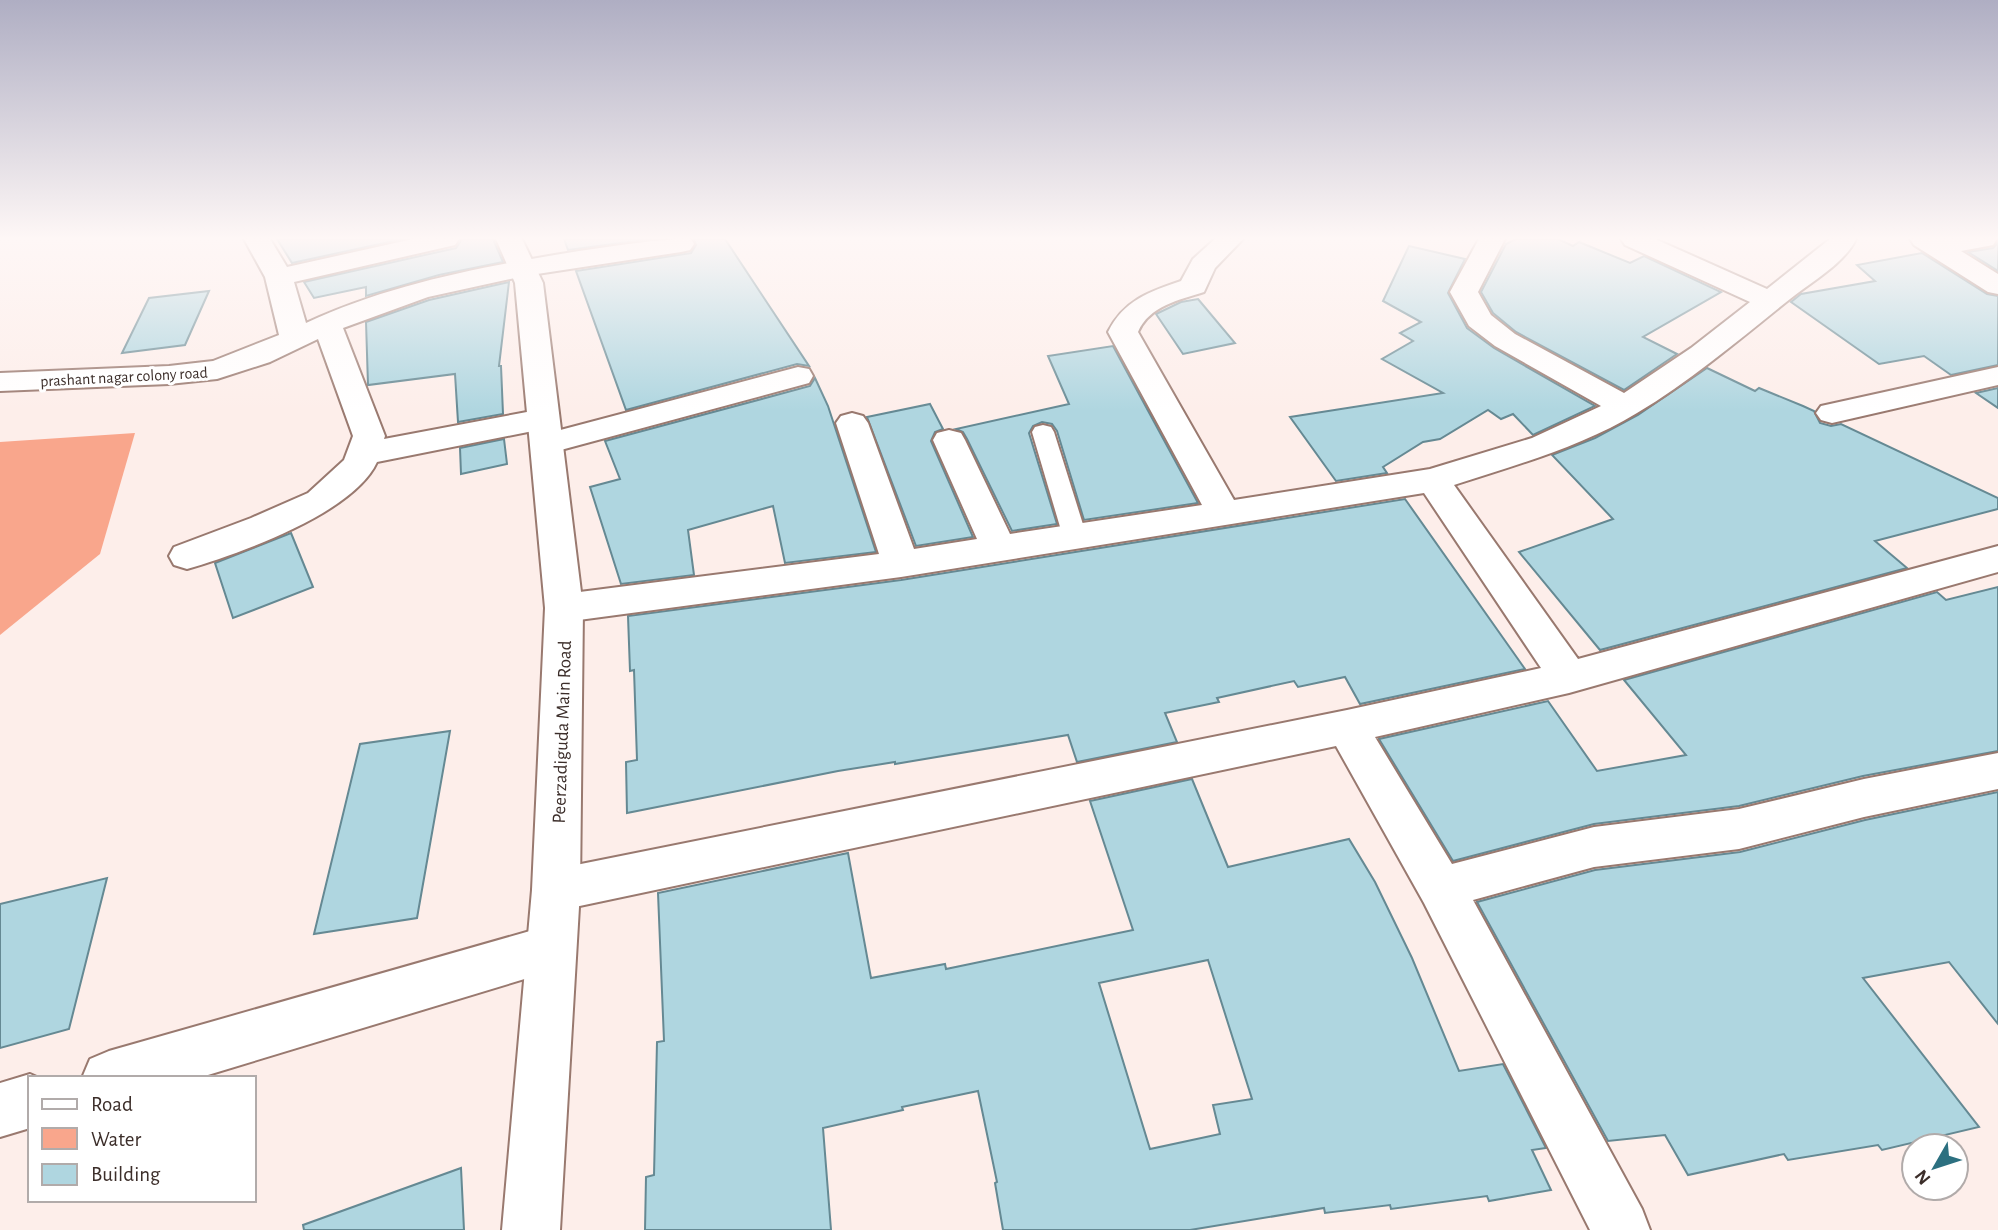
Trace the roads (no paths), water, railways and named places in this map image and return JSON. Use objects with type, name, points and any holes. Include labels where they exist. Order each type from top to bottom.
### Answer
[{"type":"street","points":[[284,296],[295,338]]},
{"type":"street","name":"prashant nagar colony road","points":[[0,383],[169,375],[217,370],[259,356],[327,324],[402,296]]},
{"type":"street","name":"Peerzadiguda Main Road","points":[[529,296],[564,608],[556,890],[531,1230]]},
{"type":"street","points":[[1165,296],[1143,304],[1127,318],[1123,332],[1224,513]]},
{"type":"street","points":[[1466,296],[1479,320],[1505,340],[1625,407]]},
{"type":"street","points":[[1760,296],[1770,301]]},
{"type":"street","points":[[564,608],[901,564],[1433,480],[1544,445],[1625,407],[1702,354],[1776,296]]},
{"type":"street","points":[[187,556],[264,527],[320,501],[359,465],[369,436],[327,324]]},
{"type":"street","points":[[363,454],[544,432],[798,376]]},
{"type":"street","points":[[1832,413],[1998,376]]},
{"type":"street","points":[[852,423],[901,564]]},
{"type":"street","points":[[949,440],[998,547]]},
{"type":"street","points":[[1433,480],[1569,677]]},
{"type":"street","points":[[556,890],[1347,727],[1569,677],[1998,559]]},
{"type":"street","points":[[1347,727],[1441,888],[1620,1230]]},
{"type":"street","points":[[1441,888],[1594,847],[1739,830],[1864,798],[1998,771]]},
{"type":"street","points":[[116,1076],[551,948]]},
{"type":"street","points":[[0,1110],[28,1102]]},
{"type":"lane","points":[[1043,432],[1075,537]]},
{"type":"water","points":[[135,433],[100,554],[0,635],[0,442]]}]
